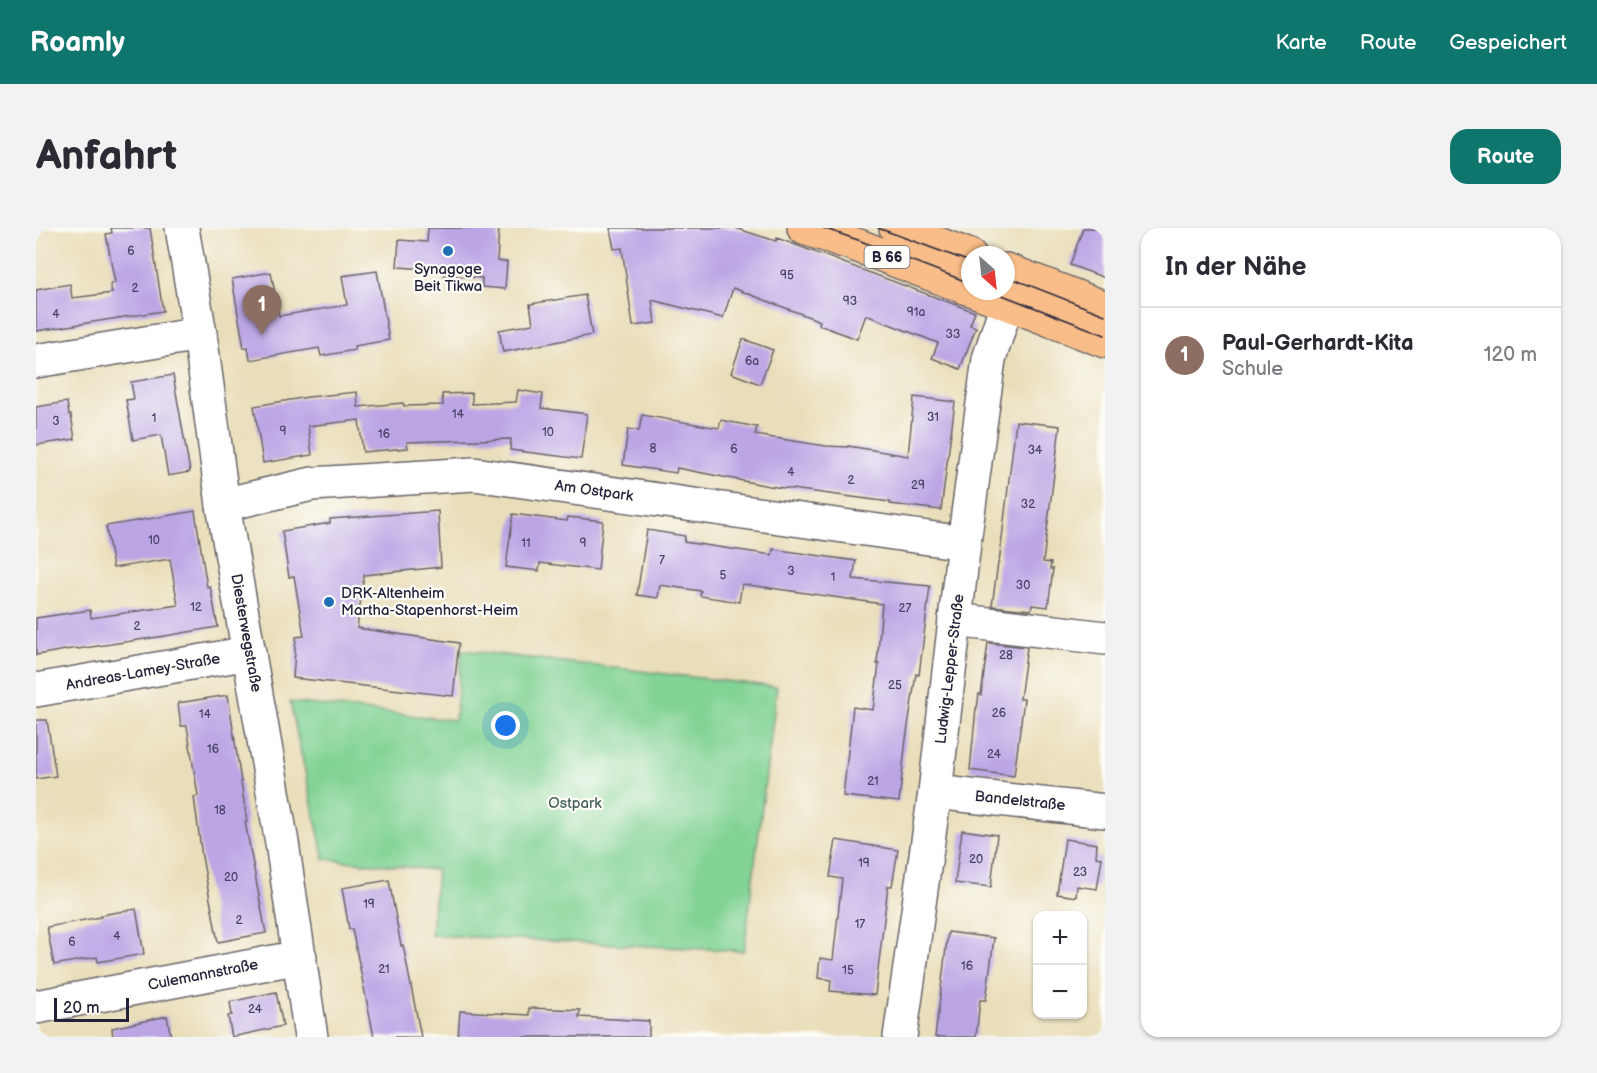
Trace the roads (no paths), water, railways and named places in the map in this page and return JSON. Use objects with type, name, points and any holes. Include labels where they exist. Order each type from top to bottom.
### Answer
[{"type":"main road","name":"B 66","points":[[804,228],[856,245],[961,286]]},
{"type":"main road","name":"B 66","points":[[896,228],[961,253]]},
{"type":"main road","points":[[1015,273],[1105,308]]},
{"type":"main road","points":[[998,300],[1105,341]]},
{"type":"street","name":"Diesterwegstraße","points":[[182,228],[200,334],[223,505],[300,957],[311,1037]]},
{"type":"street","name":"Ludwig-Lepper-Straße","points":[[900,1037],[935,792],[964,543],[989,359],[1006,303]]},
{"type":"street","points":[[36,361],[200,334]]},
{"type":"street","name":"Am Ostpark","points":[[223,505],[312,484],[474,474],[964,543]]},
{"type":"street","points":[[955,620],[1105,638]]},
{"type":"street","name":"Andreas-Lamey-Straße","points":[[36,690],[249,653]]},
{"type":"street","name":"Bandelstraße","points":[[935,792],[1105,811]]},
{"type":"street","name":"Culemannstraße","points":[[36,1007],[300,957]]},
{"type":"tram line","points":[[823,228],[961,280]]},
{"type":"tram line","points":[[878,228],[961,259]]},
{"type":"tram line","points":[[1015,280],[1105,315]]},
{"type":"tram line","points":[[1015,300],[1105,335]]},
{"type":"place","name":"Synagoge Beit Tikwa","points":[[448,251]]},
{"type":"place","name":"Paul-Gerhardt-Kita","points":[[262,335]]},
{"type":"place","name":"DRK-Altenheim Martha-Stapenhorst-Heim","points":[[329,602]]},
{"type":"park label","name":"Ostpark","points":[[575,803]]}]
